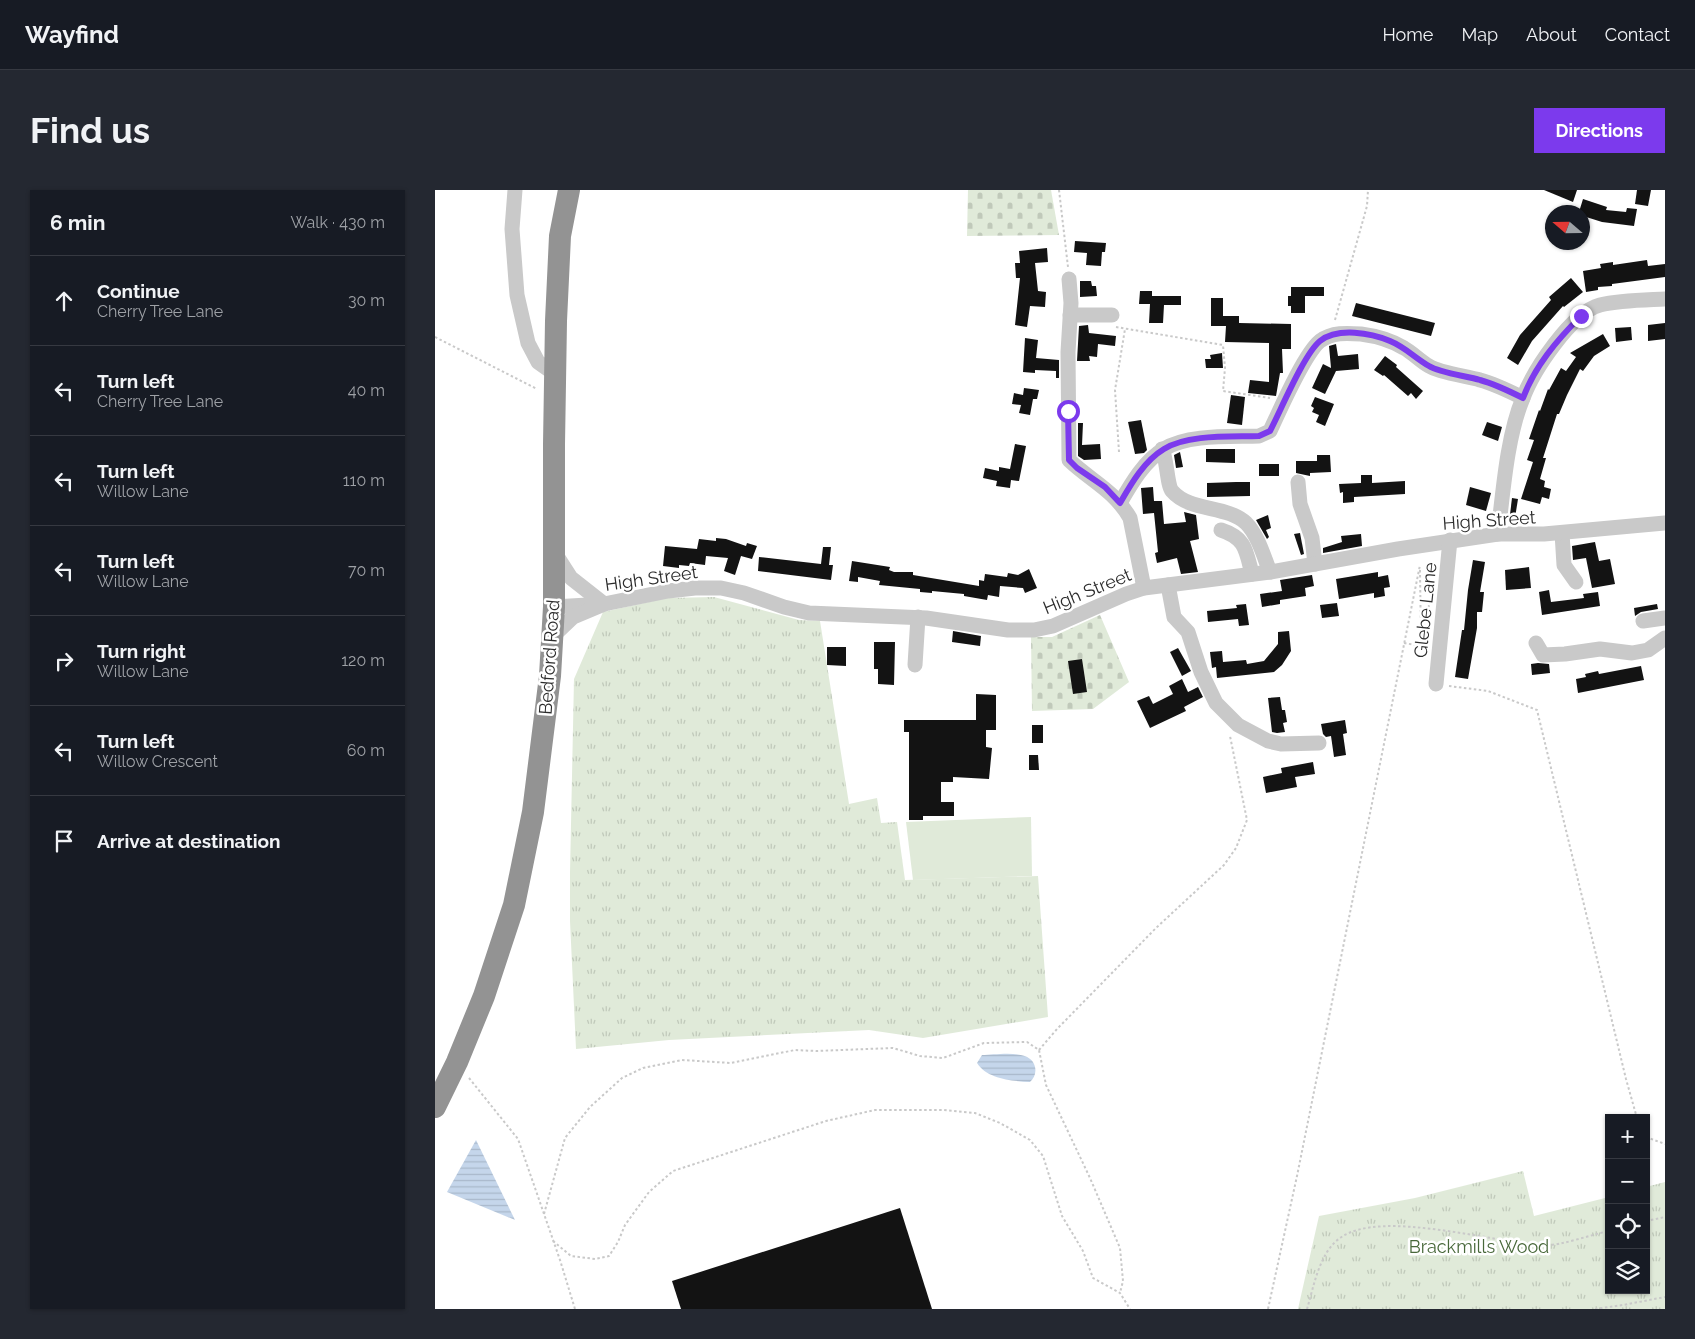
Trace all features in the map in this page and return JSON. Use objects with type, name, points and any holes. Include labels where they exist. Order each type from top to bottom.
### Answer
[{"type":"highway","name":"Bedford Road","points":[[435,1107],[457,1062],[485,996],[513,905],[533,812],[550,676],[554,607],[554,398],[560,236],[569,190]]},
{"type":"street","points":[[515,190],[512,229],[517,296],[528,343],[538,362],[555,374]]},
{"type":"street","points":[[1069,279],[1069,460],[1077,468],[1105,487],[1120,503],[1130,518],[1144,588]]},
{"type":"street","points":[[1498,534],[1506,472],[1517,412],[1527,388],[1545,357],[1581,316],[1598,306],[1665,299]]},
{"type":"street","points":[[1070,315],[1114,321]]},
{"type":"street","points":[[1120,503],[1133,480],[1152,458],[1163,449],[1177,442],[1259,436],[1270,431],[1306,359],[1321,340],[1331,335],[1348,333],[1373,336],[1391,341],[1405,348],[1430,367],[1499,386],[1523,398]]},
{"type":"street","points":[[1163,449],[1171,490],[1187,501],[1239,518],[1247,524],[1270,572]]},
{"type":"street","points":[[1298,482],[1300,504],[1312,538],[1315,564]]},
{"type":"street","name":"High Street","points":[[554,607],[604,604],[668,591],[721,588],[745,593],[784,607],[809,612],[918,617],[1008,630],[1034,630],[1053,626],[1144,588],[1270,572],[1443,541],[1498,534],[1562,533],[1665,523]]},
{"type":"street","points":[[1221,530],[1235,534],[1241,541],[1252,574]]},
{"type":"street","points":[[1562,533],[1564,565],[1575,582]]},
{"type":"street","name":"Glebe Lane","points":[[1436,684],[1443,541]]},
{"type":"street","points":[[552,637],[573,617],[604,604],[571,578],[555,553]]},
{"type":"street","points":[[1168,586],[1174,617],[1188,632],[1198,664],[1216,703],[1238,725],[1268,741],[1281,744],[1319,743]]},
{"type":"street","points":[[915,665],[918,617]]},
{"type":"street","points":[[1643,621],[1665,618]]},
{"type":"street","points":[[1536,643],[1543,654],[1565,654],[1600,649],[1632,653],[1648,650],[1665,638]]},
{"type":"path","points":[[1059,190],[1069,279]]},
{"type":"path","points":[[1331,335],[1367,206],[1368,190]]},
{"type":"path","points":[[1114,321],[1125,329],[1223,344],[1225,368],[1223,391],[1285,401]]},
{"type":"path","points":[[1119,452],[1115,390],[1125,329]]},
{"type":"path","points":[[435,337],[554,398]]},
{"type":"path","points":[[1268,1309],[1299,1166],[1420,565],[1421,646]]},
{"type":"path","points":[[1421,646],[1430,599]]},
{"type":"path","points":[[1404,643],[1421,646]]},
{"type":"path","points":[[1436,684],[1488,691],[1537,710],[1636,1114]]},
{"type":"path","points":[[1039,1050],[1057,1029],[1156,928],[1224,864],[1236,848],[1247,820],[1226,713]]},
{"type":"path","points":[[544,1214],[565,1138],[590,1107],[622,1078],[643,1068],[682,1060],[731,1064],[795,1050],[893,1048],[920,1056],[943,1058],[984,1044],[1027,1042],[1039,1050],[1046,1085],[1090,1178],[1120,1248],[1123,1281],[1120,1293]]},
{"type":"path","points":[[457,1062],[518,1139],[575,1309]]},
{"type":"path","points":[[553,1241],[571,1256],[595,1259],[609,1256],[618,1242],[625,1224],[649,1192],[673,1171],[826,1121],[875,1110],[945,1110],[975,1114],[1000,1124],[1030,1140],[1043,1156],[1062,1216],[1083,1251],[1093,1278],[1120,1293],[1130,1309]]},
{"type":"path","points":[[1650,1138],[1665,1144]]},
{"type":"path","points":[[1650,1220],[1665,1217]]},
{"type":"path","points":[[1307,1309],[1327,1253],[1340,1238],[1362,1228],[1384,1226],[1439,1230],[1548,1246],[1605,1231]]},
{"type":"path","points":[[1595,1309],[1665,1297]]},
{"type":"green space","points":[[968,190],[1051,190],[1059,235],[967,236]]},
{"type":"green space","points":[[714,597],[799,620],[820,621],[849,804],[877,798],[881,823],[897,822],[905,880],[1038,876],[1048,1017],[923,1038],[869,1030],[669,1040],[576,1049],[570,921],[574,679],[603,612],[667,598]]},
{"type":"green space","points":[[1100,615],[1129,682],[1093,709],[1032,711],[1031,637],[1052,637]]},
{"type":"green space","points":[[1031,817],[1032,876],[913,880],[906,822]]},
{"type":"green space","name":"Brackmills Wood","points":[[1523,1171],[1534,1216],[1605,1198],[1605,1294],[1650,1294],[1650,1186],[1665,1182],[1665,1309],[1298,1309],[1319,1216],[1415,1198]]},
{"type":"water","points":[[1011,1054],[1025,1056],[1031,1059],[1034,1064],[1034,1076],[1030,1082],[1008,1080],[993,1076],[977,1063],[982,1055]]},
{"type":"water","points":[[476,1140],[515,1220],[447,1192]]},
{"type":"building","points":[[1544,190],[1577,190],[1573,202]]},
{"type":"building","points":[[1637,190],[1651,190],[1648,206],[1635,204]]},
{"type":"building","points":[[1583,199],[1607,207],[1606,210],[1626,212],[1627,208],[1637,209],[1634,226],[1602,222],[1590,218],[1590,205],[1581,205]]},
{"type":"building","points":[[1075,241],[1106,243],[1105,252],[1102,252],[1101,266],[1086,265],[1087,253],[1074,252]]},
{"type":"building","points":[[1047,248],[1048,262],[1035,263],[1038,291],[1046,292],[1045,307],[1030,306],[1027,327],[1015,325],[1020,278],[1016,278],[1015,263],[1020,263],[1019,251]]},
{"type":"building","points":[[1647,260],[1648,266],[1665,264],[1665,277],[1612,284],[1612,286],[1598,287],[1598,290],[1586,292],[1583,271],[1601,268],[1600,264],[1613,262],[1613,265]]},
{"type":"building","points":[[1571,278],[1583,292],[1563,306],[1532,341],[1518,365],[1507,358],[1520,335],[1551,300],[1549,297]]},
{"type":"building","points":[[1080,281],[1091,281],[1092,286],[1096,286],[1097,296],[1080,297]]},
{"type":"building","points":[[1291,287],[1324,287],[1324,296],[1305,296],[1305,313],[1291,313],[1291,306],[1288,306],[1288,296],[1291,296]]},
{"type":"building","points":[[1140,291],[1152,291],[1152,296],[1181,296],[1181,305],[1164,305],[1163,323],[1149,323],[1150,304],[1139,304]]},
{"type":"building","points":[[1211,298],[1223,298],[1223,316],[1239,316],[1239,323],[1291,324],[1291,349],[1282,349],[1283,373],[1280,373],[1276,396],[1248,393],[1250,380],[1269,382],[1269,343],[1225,342],[1226,326],[1211,326]]},
{"type":"building","points":[[1356,303],[1435,323],[1431,336],[1352,316]]},
{"type":"building","points":[[1665,323],[1665,339],[1648,341],[1648,325]]},
{"type":"building","points":[[1088,325],[1089,333],[1116,336],[1115,346],[1098,344],[1097,357],[1089,356],[1090,361],[1077,361],[1079,326]]},
{"type":"building","points":[[1631,327],[1632,340],[1616,342],[1615,328]]},
{"type":"building","points":[[1603,334],[1610,346],[1594,356],[1583,371],[1580,369],[1559,414],[1557,414],[1543,458],[1546,458],[1540,479],[1545,481],[1544,487],[1551,489],[1549,499],[1542,497],[1540,504],[1521,499],[1533,462],[1527,460],[1534,440],[1529,439],[1548,389],[1561,368],[1566,371],[1576,357],[1570,353]]},
{"type":"building","points":[[1025,338],[1038,340],[1036,358],[1059,360],[1059,378],[1056,378],[1056,371],[1035,370],[1035,373],[1023,372]]},
{"type":"building","points":[[1336,344],[1338,356],[1358,354],[1359,369],[1336,371],[1325,394],[1312,388],[1323,364],[1331,368],[1329,346]]},
{"type":"building","points":[[1222,353],[1223,368],[1206,368],[1205,359],[1211,359],[1210,355]]},
{"type":"building","points":[[1385,356],[1397,365],[1396,367],[1423,391],[1416,399],[1411,393],[1408,396],[1384,375],[1374,370]]},
{"type":"building","points":[[1024,388],[1039,390],[1037,399],[1033,399],[1030,415],[1019,413],[1021,405],[1012,404],[1014,393],[1023,395]]},
{"type":"building","points":[[1231,395],[1245,397],[1242,425],[1227,423]]},
{"type":"building","points":[[1315,397],[1334,404],[1325,426],[1316,422],[1319,415],[1312,412],[1314,408],[1311,406]]},
{"type":"building","points":[[1141,420],[1147,450],[1144,453],[1135,454],[1128,422]]},
{"type":"building","points":[[1487,422],[1502,427],[1498,441],[1482,435]]},
{"type":"building","points":[[1078,423],[1083,423],[1082,445],[1100,444],[1101,459],[1084,460],[1078,456]]},
{"type":"building","points":[[1015,444],[1026,446],[1019,481],[1011,480],[1010,488],[996,486],[997,481],[983,478],[985,468],[999,471],[999,467],[1010,469]]},
{"type":"building","points":[[1206,449],[1235,449],[1235,463],[1206,462]]},
{"type":"building","points":[[1180,452],[1183,467],[1176,468],[1174,455]]},
{"type":"building","points":[[1317,455],[1330,455],[1331,472],[1310,473],[1310,476],[1296,473],[1296,461],[1317,461]]},
{"type":"building","points":[[1259,464],[1279,464],[1279,476],[1259,476]]},
{"type":"building","points":[[1361,475],[1372,475],[1372,483],[1405,481],[1405,494],[1354,497],[1354,502],[1343,503],[1343,492],[1340,493],[1339,484],[1361,483]]},
{"type":"building","points":[[1250,482],[1250,496],[1207,497],[1207,483]]},
{"type":"building","points":[[1153,487],[1154,501],[1162,501],[1164,524],[1186,522],[1184,512],[1196,515],[1199,539],[1190,541],[1198,572],[1181,574],[1177,558],[1157,563],[1155,553],[1158,552],[1154,513],[1143,514],[1141,488]]},
{"type":"building","points":[[1470,487],[1491,493],[1486,511],[1466,505]]},
{"type":"building","points":[[1512,498],[1518,499],[1514,524],[1509,523]]},
{"type":"building","points":[[1268,515],[1271,528],[1266,530],[1269,537],[1267,539],[1256,520]]},
{"type":"building","points":[[1300,533],[1304,554],[1301,555],[1294,534]]},
{"type":"building","points":[[1361,534],[1362,546],[1323,553],[1323,548],[1342,542],[1341,536]]},
{"type":"building","points":[[716,538],[726,539],[746,546],[747,543],[757,546],[752,559],[741,556],[735,575],[724,571],[728,558],[706,556],[705,565],[690,563],[689,566],[679,565],[679,568],[663,566],[665,546],[697,549],[699,539],[716,541]]},
{"type":"building","points":[[1595,542],[1599,561],[1610,559],[1615,584],[1592,588],[1586,558],[1573,560],[1572,546]]},
{"type":"building","points":[[823,547],[831,547],[829,565],[833,565],[831,580],[758,571],[759,557],[821,564]]},
{"type":"building","points":[[1473,560],[1485,562],[1480,592],[1484,592],[1482,612],[1477,612],[1477,628],[1468,679],[1455,677],[1462,630],[1464,630]]},
{"type":"building","points":[[852,561],[890,567],[889,570],[894,572],[913,572],[913,575],[979,586],[979,580],[984,581],[985,574],[1007,577],[1008,573],[1018,575],[1029,569],[1037,588],[1025,593],[1023,588],[1000,586],[999,597],[988,595],[987,600],[964,596],[964,594],[932,591],[932,593],[920,592],[920,589],[879,585],[880,581],[858,577],[858,582],[849,581]]},
{"type":"building","points":[[1529,567],[1531,588],[1506,590],[1505,570]]},
{"type":"building","points":[[1378,572],[1378,577],[1388,575],[1390,587],[1384,588],[1385,596],[1374,598],[1374,593],[1339,599],[1336,579]]},
{"type":"building","points":[[1312,575],[1314,586],[1305,588],[1306,596],[1280,600],[1280,604],[1262,607],[1260,594],[1282,591],[1280,580]]},
{"type":"building","points":[[1549,590],[1551,602],[1584,598],[1583,594],[1598,592],[1600,606],[1542,615],[1539,592]]},
{"type":"building","points":[[1337,603],[1339,616],[1322,618],[1320,605]]},
{"type":"building","points":[[1246,604],[1249,625],[1239,626],[1238,619],[1208,622],[1207,611],[1237,608],[1236,605]]},
{"type":"building","points":[[1657,604],[1658,609],[1641,612],[1635,616],[1634,608]]},
{"type":"building","points":[[953,631],[981,636],[980,646],[952,642]]},
{"type":"building","points":[[1289,631],[1291,651],[1282,665],[1274,672],[1217,678],[1216,667],[1212,668],[1210,652],[1222,651],[1223,662],[1246,660],[1247,664],[1264,661],[1278,644],[1278,632]]},
{"type":"building","points":[[874,642],[895,642],[894,685],[878,684],[878,669],[874,669]]},
{"type":"building","points":[[827,647],[846,647],[846,666],[827,665]]},
{"type":"building","points":[[1178,648],[1191,671],[1182,676],[1170,652]]},
{"type":"building","points":[[1082,659],[1087,692],[1073,694],[1068,661]]},
{"type":"building","points":[[1531,664],[1549,664],[1550,673],[1532,675]]},
{"type":"building","points":[[1641,666],[1644,680],[1578,693],[1576,679],[1586,677],[1585,674],[1598,671],[1599,674]]},
{"type":"building","points":[[1182,679],[1188,692],[1198,687],[1203,697],[1184,707],[1186,711],[1150,728],[1137,701],[1149,696],[1153,704],[1173,694],[1169,686]]},
{"type":"building","points":[[976,694],[996,695],[996,730],[986,730],[986,747],[992,748],[989,779],[953,777],[953,782],[941,782],[941,802],[954,802],[954,816],[923,816],[923,820],[909,820],[909,732],[904,732],[904,720],[976,720]]},
{"type":"building","points":[[1280,697],[1282,710],[1285,710],[1287,722],[1283,723],[1285,732],[1277,733],[1272,732],[1268,698]]},
{"type":"building","points":[[1345,720],[1347,733],[1343,734],[1346,755],[1334,757],[1331,736],[1326,737],[1323,734],[1321,724]]},
{"type":"building","points":[[1032,725],[1043,725],[1043,743],[1032,743]]},
{"type":"building","points":[[1029,755],[1038,755],[1039,770],[1029,770]]},
{"type":"building","points":[[1313,762],[1315,774],[1295,777],[1297,787],[1266,793],[1263,777],[1282,773],[1281,768]]},
{"type":"building","points":[[900,1208],[932,1309],[681,1309],[672,1281]]},
{"type":"route","points":[[1068,411],[1069,460],[1077,468],[1105,487],[1120,503],[1133,480],[1152,458],[1163,449],[1177,442],[1259,436],[1270,431],[1306,359],[1321,340],[1331,335],[1348,333],[1373,336],[1391,341],[1405,348],[1430,367],[1499,386],[1523,398],[1545,357],[1581,316]]}]
